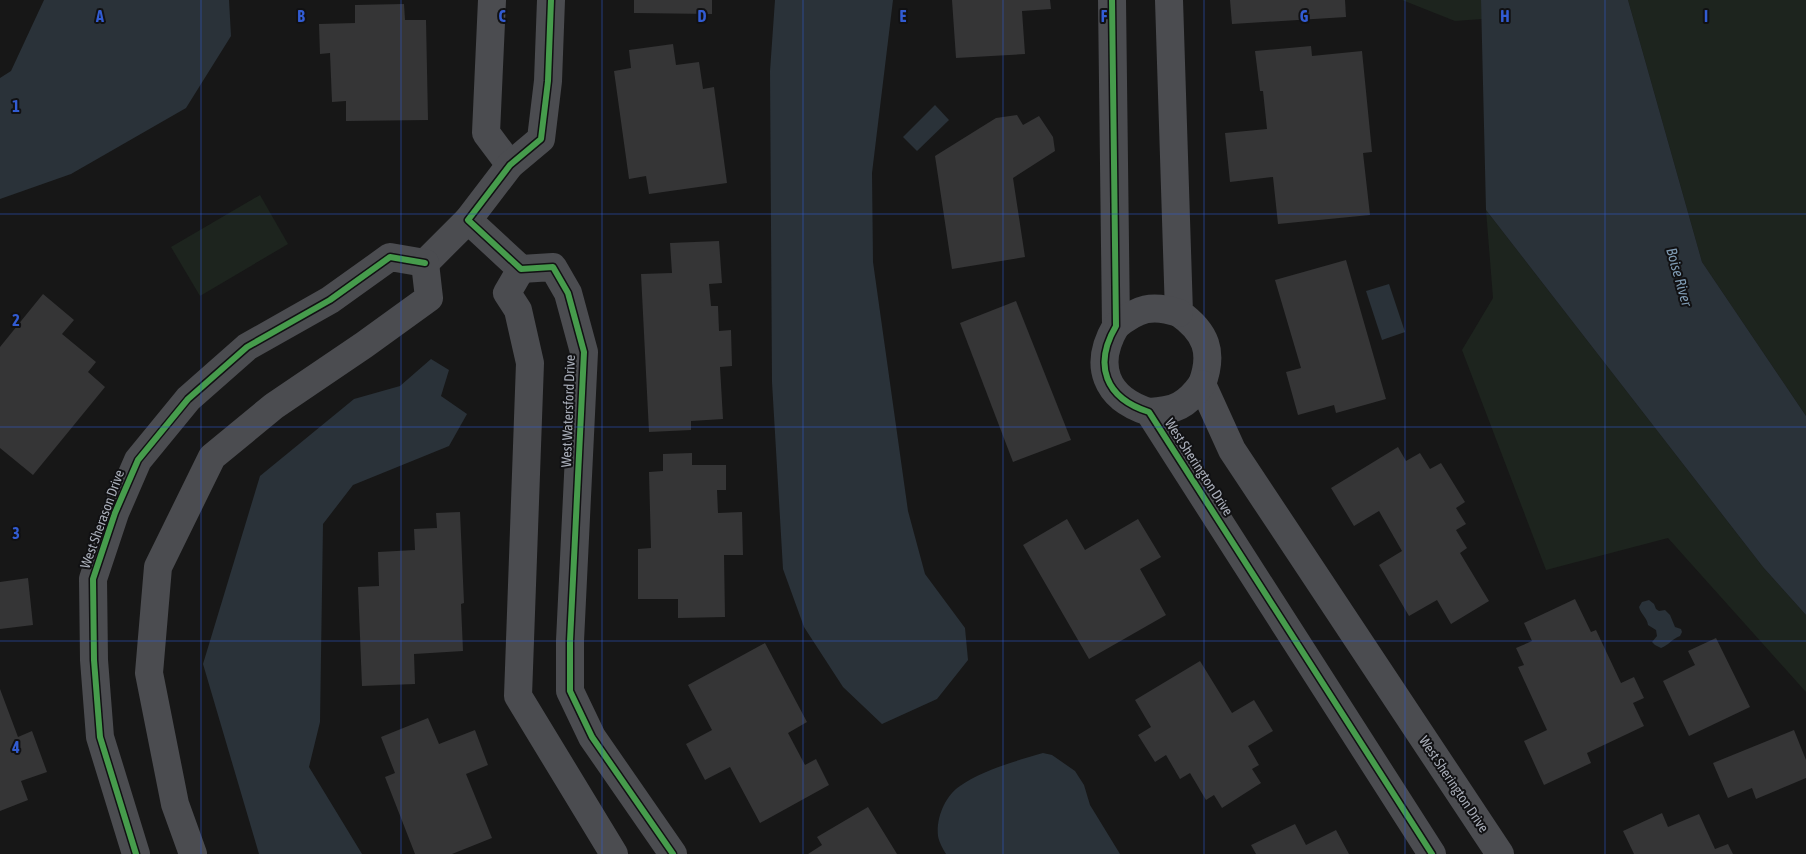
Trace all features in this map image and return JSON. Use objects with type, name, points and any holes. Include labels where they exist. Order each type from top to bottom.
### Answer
[{"type":"street","points":[[492,0],[486,132],[510,165]]},
{"type":"street","points":[[194,854],[175,804],[149,673],[158,567],[212,456],[274,406],[429,298],[425,263],[468,220],[510,165],[541,139],[548,80],[551,0]]},
{"type":"street","name":"West Sherington Drive","points":[[1112,0],[1116,326]]},
{"type":"street","points":[[1169,0],[1179,313]]},
{"type":"street","points":[[468,220],[521,269],[507,293],[518,310],[530,363],[518,696],[614,854]]},
{"type":"street","name":"West Sherason Drive","points":[[136,854],[100,737],[94,660],[93,579],[115,513],[138,460],[188,399],[247,347],[330,300],[390,257],[425,263]]},
{"type":"street","name":"West Watersford Drive","points":[[521,269],[553,267],[568,293],[584,352],[570,640],[570,691],[592,736],[673,854]]},
{"type":"street","name":"West Sherington Drive","points":[[1146,308],[1163,308],[1179,313],[1191,321],[1200,332],[1206,345],[1207,371],[1202,384],[1193,397],[1180,406],[1165,411],[1149,412],[1134,407],[1121,399],[1105,373],[1104,356],[1108,340],[1116,326],[1129,315],[1146,308]]},
{"type":"street","name":"West Sherington Drive","points":[[1202,384],[1232,450],[1500,854]]},
{"type":"street","name":"West Sherington Drive","points":[[1149,412],[1432,854]]},
{"type":"shaded area","points":[[1402,0],[1481,0],[1482,19],[1455,21]]},
{"type":"shaded area","points":[[1628,0],[1806,0],[1806,416],[1702,262]]},
{"type":"shaded area","points":[[260,195],[288,244],[200,296],[171,247]]},
{"type":"shaded area","points":[[1486,210],[1763,567],[1806,615],[1806,692],[1668,538],[1546,570],[1462,350],[1493,298]]},
{"type":"water","points":[[44,0],[229,0],[231,36],[186,108],[71,174],[0,199],[0,78],[11,71]]},
{"type":"water","points":[[775,0],[893,0],[872,173],[873,262],[908,511],[925,574],[965,628],[968,660],[937,699],[882,724],[843,687],[804,627],[783,569],[772,382],[770,71]]},
{"type":"water","name":"Boise River","points":[[1481,0],[1628,0],[1702,262],[1806,416],[1806,615],[1763,567],[1486,210]]},
{"type":"water","points":[[935,105],[949,120],[917,151],[903,137]]},
{"type":"water","points":[[1389,284],[1405,332],[1382,340],[1366,291]]},
{"type":"water","points":[[431,359],[449,370],[441,396],[467,414],[449,446],[353,485],[323,524],[320,722],[309,767],[362,854],[259,854],[203,664],[260,476],[354,399],[400,386]]},
{"type":"water","points":[[1649,600],[1659,611],[1665,610],[1670,615],[1675,627],[1681,629],[1682,632],[1680,636],[1661,648],[1652,642],[1657,636],[1656,630],[1648,625],[1639,607],[1642,602]]},
{"type":"water","points":[[1043,753],[1052,755],[1075,771],[1084,785],[1090,805],[1120,854],[946,854],[939,838],[938,822],[946,801],[955,790],[989,771]]},
{"type":"building","points":[[634,0],[712,0],[712,14],[634,13]]},
{"type":"building","points":[[952,0],[1050,0],[1051,9],[1022,11],[1025,54],[956,58]]},
{"type":"building","points":[[1230,0],[1345,0],[1346,17],[1232,24]]},
{"type":"building","points":[[404,4],[405,20],[426,20],[428,120],[346,121],[346,101],[332,102],[330,53],[320,54],[319,24],[355,23],[355,5]]},
{"type":"building","points":[[673,44],[676,65],[699,62],[703,89],[714,87],[727,183],[649,194],[646,176],[629,179],[614,71],[631,68],[629,50]]},
{"type":"building","points":[[1311,46],[1312,56],[1362,51],[1372,152],[1363,153],[1370,215],[1278,224],[1273,177],[1230,182],[1225,133],[1267,129],[1263,91],[1260,91],[1255,51]]},
{"type":"building","points":[[1017,115],[1023,125],[1039,116],[1053,137],[1055,151],[1013,178],[1025,257],[952,269],[935,156],[996,118]]},
{"type":"building","points":[[719,241],[722,283],[709,284],[711,306],[718,306],[719,331],[731,330],[732,366],[720,367],[723,419],[691,421],[691,430],[649,432],[641,274],[672,273],[670,243]]},
{"type":"building","points":[[1346,260],[1386,399],[1336,413],[1334,405],[1298,415],[1286,372],[1301,368],[1275,280]]},
{"type":"building","points":[[43,294],[74,320],[62,334],[96,362],[88,372],[105,387],[33,475],[0,448],[0,347]]},
{"type":"building","points":[[1016,301],[1071,440],[1013,462],[960,323]]},
{"type":"building","points":[[1398,447],[1406,461],[1420,453],[1430,469],[1441,463],[1465,502],[1456,508],[1466,524],[1456,530],[1467,548],[1460,553],[1489,601],[1451,624],[1437,600],[1409,616],[1379,565],[1402,551],[1379,511],[1354,526],[1331,488]]},
{"type":"building","points":[[692,453],[692,465],[726,465],[726,490],[717,490],[718,513],[742,512],[743,555],[724,555],[725,617],[678,618],[678,599],[638,599],[638,549],[651,548],[649,472],[663,471],[663,454]]},
{"type":"building","points":[[460,512],[464,603],[461,604],[463,651],[414,654],[415,684],[362,686],[358,587],[379,586],[378,552],[415,550],[414,529],[437,528],[436,513]]},
{"type":"building","points":[[1067,519],[1085,550],[1138,519],[1161,557],[1140,569],[1166,615],[1089,659],[1023,545]]},
{"type":"building","points":[[28,578],[33,625],[0,629],[0,582]]},
{"type":"building","points":[[1575,599],[1591,632],[1596,630],[1621,683],[1634,677],[1644,698],[1633,703],[1644,726],[1587,753],[1591,763],[1544,785],[1524,741],[1547,730],[1518,667],[1524,665],[1516,648],[1532,641],[1524,623]]},
{"type":"building","points":[[1716,638],[1750,707],[1689,736],[1663,681],[1695,665],[1688,651]]},
{"type":"building","points":[[765,643],[807,722],[788,733],[805,765],[816,759],[829,785],[760,823],[730,767],[705,780],[686,744],[712,730],[688,685]]},
{"type":"building","points":[[1200,661],[1232,713],[1254,700],[1273,731],[1248,746],[1259,765],[1252,769],[1261,783],[1222,808],[1214,795],[1206,800],[1190,773],[1180,779],[1166,755],[1155,762],[1138,735],[1151,727],[1135,700]]},
{"type":"building","points":[[0,689],[18,737],[32,731],[47,772],[21,781],[28,800],[0,811]]},
{"type":"building","points":[[428,718],[439,744],[475,730],[488,765],[466,774],[492,838],[452,854],[415,854],[385,777],[395,773],[381,737]]},
{"type":"building","points":[[1794,730],[1806,760],[1806,778],[1756,799],[1752,788],[1728,798],[1713,763]]},
{"type":"building","points":[[868,807],[897,854],[808,854],[822,845],[817,837]]},
{"type":"building","points":[[1662,813],[1668,827],[1699,814],[1715,849],[1728,844],[1733,854],[1634,854],[1623,831]]},
{"type":"building","points":[[1295,824],[1306,845],[1336,830],[1349,854],[1256,854],[1251,845]]},
{"type":"cycle path","points":[[551,0],[548,81],[541,139],[510,165],[468,220],[521,269],[553,267],[568,293],[584,352],[570,641],[570,691],[592,737],[673,854]]},
{"type":"cycle path","points":[[1112,0],[1116,326],[1105,354],[1107,378],[1113,389],[1122,398],[1134,406],[1149,412],[1432,854]]},
{"type":"cycle path","points":[[136,854],[100,737],[94,660],[93,579],[115,513],[138,460],[188,399],[247,347],[330,300],[390,257],[425,263]]}]
